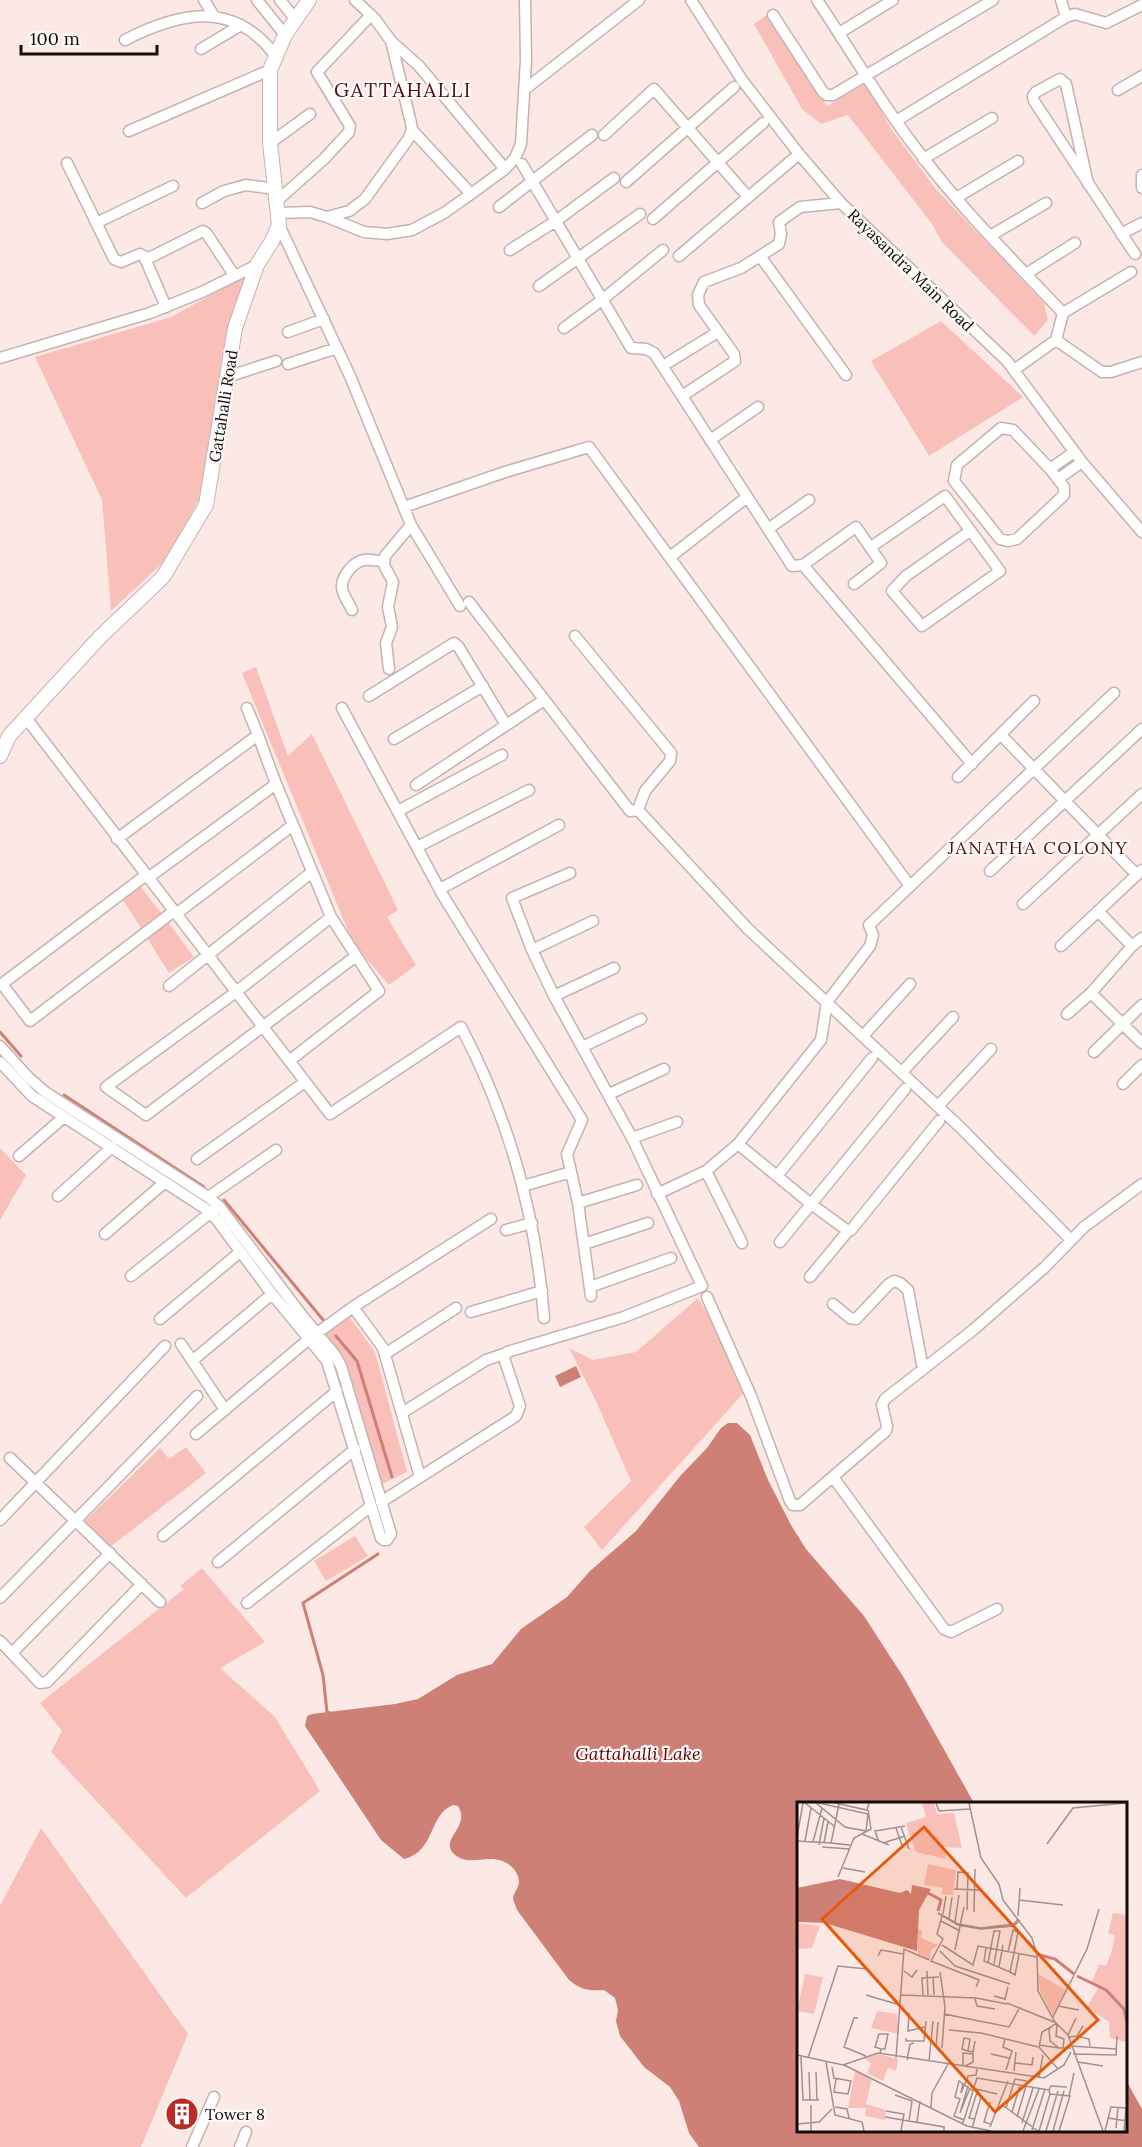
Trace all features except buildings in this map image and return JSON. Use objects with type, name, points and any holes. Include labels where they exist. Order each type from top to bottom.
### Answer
[{"type":"main road","points":[[277,207],[270,143],[270,70],[285,35],[309,0]]},
{"type":"main road","name":"Gattahalli Road","points":[[0,756],[9,736],[100,638],[163,577],[206,505],[236,328],[257,265],[272,241],[277,207]]},
{"type":"street","points":[[204,0],[214,16]]},
{"type":"street","points":[[257,0],[285,35]]},
{"type":"street","points":[[280,0],[296,20]]},
{"type":"street","points":[[355,0],[391,41],[419,66],[505,169]]},
{"type":"street","points":[[202,203],[224,191],[246,185],[277,207],[310,212],[364,232],[387,234],[412,230],[444,213],[505,169],[515,158],[521,144],[525,0]]},
{"type":"street","points":[[524,90],[639,0]]},
{"type":"street","name":"Rayasandra Main Road","points":[[691,0],[742,80],[841,203],[1014,370],[1074,452],[1142,532]]},
{"type":"street","points":[[817,0],[896,122],[923,159],[990,236],[1064,313]]},
{"type":"street","points":[[839,33],[893,0]]},
{"type":"street","points":[[773,15],[823,92],[833,95],[993,0]]},
{"type":"street","points":[[1061,0],[1066,17]]},
{"type":"street","points":[[896,122],[1066,17],[1075,14],[1106,23],[1142,5]]},
{"type":"street","points":[[125,40],[193,15],[214,16],[241,25],[265,41],[275,54]]},
{"type":"street","points":[[277,207],[349,132],[350,126],[317,72],[370,15]]},
{"type":"street","points":[[201,49],[241,25]]},
{"type":"street","points":[[391,41],[412,130],[471,194]]},
{"type":"street","points":[[129,130],[270,70]]},
{"type":"street","points":[[1118,90],[1142,76]]},
{"type":"street","points":[[1088,184],[1066,84],[1060,79],[1036,92],[1033,96],[1034,101],[1088,184],[1121,234],[1135,254]]},
{"type":"street","points":[[510,250],[620,180],[688,128],[735,87]]},
{"type":"street","points":[[604,135],[654,89],[748,197]]},
{"type":"street","points":[[270,143],[310,114]]},
{"type":"street","points":[[923,159],[992,117]]},
{"type":"street","points":[[654,219],[764,123]]},
{"type":"street","points":[[327,217],[349,211],[365,199],[409,138],[412,130]]},
{"type":"street","points":[[499,207],[592,135]]},
{"type":"street","points":[[679,256],[800,154]]},
{"type":"street","points":[[956,198],[1018,161]]},
{"type":"street","points":[[67,163],[114,259],[121,262],[140,254],[147,260],[166,307]]},
{"type":"street","points":[[522,164],[631,348],[646,349],[654,353],[792,566],[803,565],[856,527],[881,563],[854,584]]},
{"type":"street","points":[[1142,175],[1142,188]]},
{"type":"street","points":[[96,223],[173,186]]},
{"type":"street","points":[[682,396],[735,361],[734,354],[699,305],[698,296],[704,282],[741,268],[778,244],[781,234],[779,222],[801,207],[841,203]]},
{"type":"street","points":[[990,236],[1046,203]]},
{"type":"street","points":[[277,207],[411,525],[465,604],[544,700],[630,811],[638,810]]},
{"type":"street","points":[[539,286],[640,214]]},
{"type":"street","points":[[1121,234],[1142,223]]},
{"type":"street","points":[[147,260],[203,231],[234,275]]},
{"type":"street","points":[[1026,274],[1075,243]]},
{"type":"street","points":[[564,328],[663,250]]},
{"type":"street","points":[[760,256],[846,375]]},
{"type":"street","points":[[0,358],[166,307],[257,265]]},
{"type":"street","points":[[1014,370],[1056,339],[1064,313],[1131,272]]},
{"type":"street","points":[[288,332],[324,319]]},
{"type":"street","points":[[669,362],[718,332]]},
{"type":"street","points":[[1056,339],[1102,372],[1111,372],[1142,362]]},
{"type":"street","points":[[288,364],[337,348]]},
{"type":"street","points":[[227,377],[276,361]]},
{"type":"street","points":[[710,440],[758,407]]},
{"type":"street","points":[[1001,428],[1013,430],[1058,480],[1064,488],[1064,495],[1017,539],[1008,541],[1000,539],[954,481],[957,465],[1001,428]]},
{"type":"street","points":[[404,507],[505,472],[589,447],[910,886]]},
{"type":"street","points":[[1050,469],[1074,452]]},
{"type":"street","points":[[1058,480],[1082,462]]},
{"type":"street","points":[[871,548],[945,496],[1000,572],[921,626],[892,591],[906,576],[970,531]]},
{"type":"street","points":[[670,557],[747,497]]},
{"type":"street","points":[[768,529],[809,500]]},
{"type":"street","points":[[389,669],[386,643],[392,627],[388,607],[393,582],[383,561],[384,556],[411,525]]},
{"type":"street","points":[[352,610],[341,586],[344,578],[356,563],[364,560],[383,561]]},
{"type":"street","points":[[803,565],[972,764]]},
{"type":"street","points":[[575,636],[671,753],[670,761],[645,791],[638,810]]},
{"type":"street","points":[[369,696],[454,643],[507,725]]},
{"type":"street","points":[[394,739],[483,686]]},
{"type":"street","points":[[657,1194],[706,1171],[738,1144],[820,1040],[827,1002],[870,946],[873,935],[869,925],[1114,693]]},
{"type":"street","points":[[416,785],[544,700]]},
{"type":"street","points":[[958,777],[1034,701]]},
{"type":"street","points":[[247,708],[331,917],[379,991],[289,1061]]},
{"type":"street","points":[[342,708],[440,889],[582,1120],[567,1154],[578,1203],[590,1291],[671,1258]]},
{"type":"street","points":[[26,718],[330,1114],[461,1027],[498,1107],[523,1186],[532,1223],[544,1318]]},
{"type":"street","points":[[990,871],[1142,729]]},
{"type":"street","points":[[117,839],[258,735]]},
{"type":"street","points":[[1001,735],[1140,873],[1061,945]]},
{"type":"street","points":[[398,811],[502,756]]},
{"type":"street","points":[[276,784],[2,984],[30,1021],[293,825]]},
{"type":"street","points":[[417,847],[528,790]]},
{"type":"street","points":[[1023,904],[1142,794]]},
{"type":"street","points":[[638,810],[748,929],[938,1106],[1071,1240]]},
{"type":"street","points":[[440,889],[558,825]]},
{"type":"street","points":[[169,986],[312,872]]},
{"type":"street","points":[[402,1413],[486,1360],[624,1317],[702,1286],[632,1138],[554,996],[532,950],[512,898],[570,873]]},
{"type":"street","points":[[1098,911],[1132,946]]},
{"type":"street","points":[[331,917],[236,992],[106,1087],[146,1115],[356,956]]},
{"type":"street","points":[[532,950],[593,921]]},
{"type":"street","points":[[1067,1014],[1091,993],[1132,946],[1142,938]]},
{"type":"street","points":[[554,996],[614,968]]},
{"type":"street","points":[[863,1036],[910,984]]},
{"type":"street","points":[[1091,993],[1142,1043]]},
{"type":"street","points":[[1094,1052],[1142,1005]]},
{"type":"street","points":[[902,1072],[953,1017]]},
{"type":"street","points":[[582,1047],[640,1019]]},
{"type":"street","points":[[0,1046],[45,1092],[208,1197],[240,1252],[272,1294],[313,1337],[335,1355],[341,1366],[376,1504]]},
{"type":"street","points":[[938,1106],[991,1049]]},
{"type":"street","points":[[777,1176],[872,1058]]},
{"type":"street","points":[[0,1062],[32,1096],[165,1182],[214,1209],[313,1337],[327,1361],[355,1449],[376,1504]]},
{"type":"street","points":[[1123,1084],[1142,1065]]},
{"type":"street","points":[[609,1094],[664,1069]]},
{"type":"street","points":[[197,1159],[305,1082]]},
{"type":"street","points":[[780,1242],[905,1089]]},
{"type":"street","points":[[19,1156],[64,1117]]},
{"type":"street","points":[[810,1277],[939,1121]]},
{"type":"street","points":[[632,1138],[677,1122]]},
{"type":"street","points":[[738,1144],[848,1231]]},
{"type":"street","points":[[58,1196],[112,1148]]},
{"type":"street","points":[[208,1197],[276,1150]]},
{"type":"street","points":[[706,1171],[742,1243]]},
{"type":"street","points":[[523,1186],[571,1172]]},
{"type":"street","points":[[105,1234],[165,1182]]},
{"type":"street","points":[[578,1203],[637,1185]]},
{"type":"street","points":[[707,1297],[751,1396],[790,1501],[794,1505],[800,1505],[882,1436],[887,1426],[882,1410],[885,1399],[973,1330],[1045,1266],[1084,1227],[1140,1188]]},
{"type":"street","points":[[131,1276],[214,1209]]},
{"type":"street","points":[[196,1434],[353,1306],[491,1219]]},
{"type":"street","points":[[506,1230],[532,1223]]},
{"type":"street","points":[[584,1244],[648,1223]]},
{"type":"street","points":[[160,1318],[240,1252]]},
{"type":"street","points":[[833,1304],[850,1318],[856,1319],[889,1284],[894,1281],[905,1287],[908,1290],[923,1369]]},
{"type":"street","points":[[471,1312],[542,1291]]},
{"type":"street","points":[[192,1361],[272,1294]]},
{"type":"street","points":[[353,1306],[383,1348],[420,1476]]},
{"type":"street","points":[[385,1354],[456,1308]]},
{"type":"street","points":[[181,1344],[225,1410]]},
{"type":"street","points":[[0,1520],[165,1346]]},
{"type":"street","points":[[247,1603],[376,1504],[516,1416],[520,1406],[504,1354]]},
{"type":"street","points":[[163,1536],[337,1391]]},
{"type":"street","points":[[0,1598],[197,1396]]},
{"type":"street","points":[[218,1562],[355,1449]]},
{"type":"street","points":[[10,1458],[160,1602]]},
{"type":"street","points":[[833,1477],[944,1629],[951,1632],[997,1609]]},
{"type":"street","points":[[12,1653],[110,1552]]},
{"type":"street","points":[[0,1641],[40,1683],[47,1682],[142,1584]]},
{"type":"street","points":[[192,2147],[214,2097]]},
{"type":"street","points":[[240,2147],[246,2132]]},
{"type":"shaded area","points":[[767,15],[827,106],[862,85],[867,87],[892,130],[935,188],[1044,303],[1048,320],[1034,336],[942,242],[932,224],[848,115],[821,124],[802,109],[754,24]]},
{"type":"shaded area","points":[[248,275],[222,357],[203,492],[166,560],[111,611],[102,500],[35,357],[171,317]]},
{"type":"shaded area","points":[[941,321],[1023,397],[929,456],[871,361]]},
{"type":"shaded area","points":[[256,667],[288,756],[312,734],[398,910],[387,917],[416,965],[389,985],[353,943],[242,673]]},
{"type":"shaded area","points":[[141,887],[161,913],[141,928],[123,900]]},
{"type":"shaded area","points":[[168,922],[194,957],[169,973],[147,938]]},
{"type":"shaded area","points":[[0,1148],[26,1175],[0,1220]]},
{"type":"shaded area","points":[[698,1298],[750,1386],[602,1550],[584,1527],[631,1481],[595,1399],[569,1348],[593,1360],[636,1352]]},
{"type":"shaded area","points":[[349,1316],[375,1352],[407,1472],[380,1485],[345,1361],[324,1335]]},
{"type":"shaded area","points":[[186,1447],[206,1473],[110,1547],[84,1522],[160,1448],[169,1459]]},
{"type":"shaded area","points":[[355,1536],[368,1556],[326,1581],[314,1561]]},
{"type":"shaded area","points":[[202,1568],[265,1642],[220,1668],[275,1717],[320,1791],[186,1898],[51,1752],[62,1731],[40,1703],[184,1589],[180,1586]]},
{"type":"shaded area","points":[[41,1828],[188,2034],[141,2147],[0,2147],[0,1906]]},
{"type":"water","points":[[576,1366],[581,1377],[560,1387],[555,1376]]},
{"type":"water","name":"Gattahalli Lake","points":[[728,1423],[737,1423],[750,1435],[768,1480],[791,1525],[806,1549],[864,1616],[904,1678],[973,1802],[797,1802],[797,2132],[1127,2132],[1127,2082],[1142,2109],[1142,2147],[699,2147],[689,2133],[679,2101],[670,2087],[644,2067],[620,2036],[616,2021],[618,2010],[615,1998],[604,1990],[585,1989],[569,1980],[517,1910],[513,1899],[519,1880],[514,1869],[498,1860],[467,1860],[453,1853],[450,1842],[461,1820],[458,1806],[453,1805],[445,1810],[422,1849],[404,1859],[381,1840],[305,1726],[307,1716],[312,1714],[418,1699],[457,1675],[492,1664],[521,1629],[567,1597],[590,1571],[636,1531],[681,1475],[707,1448],[721,1428]]},
{"type":"waterway","points":[[0,1032],[21,1056]]},
{"type":"waterway","points":[[64,1095],[204,1187]]},
{"type":"waterway","points":[[224,1200],[324,1321]]},
{"type":"waterway","points":[[336,1336],[357,1361],[392,1477]]},
{"type":"waterway","points":[[330,1713],[327,1712],[323,1675],[303,1603],[378,1554]]},
{"type":"place","name":"Tower 8","points":[[182,2114]]},
{"type":"district","name":"GATTAHALLI","points":[[403,89]]},
{"type":"district","name":"JANATHA COLONY","points":[[1038,847]]}]
